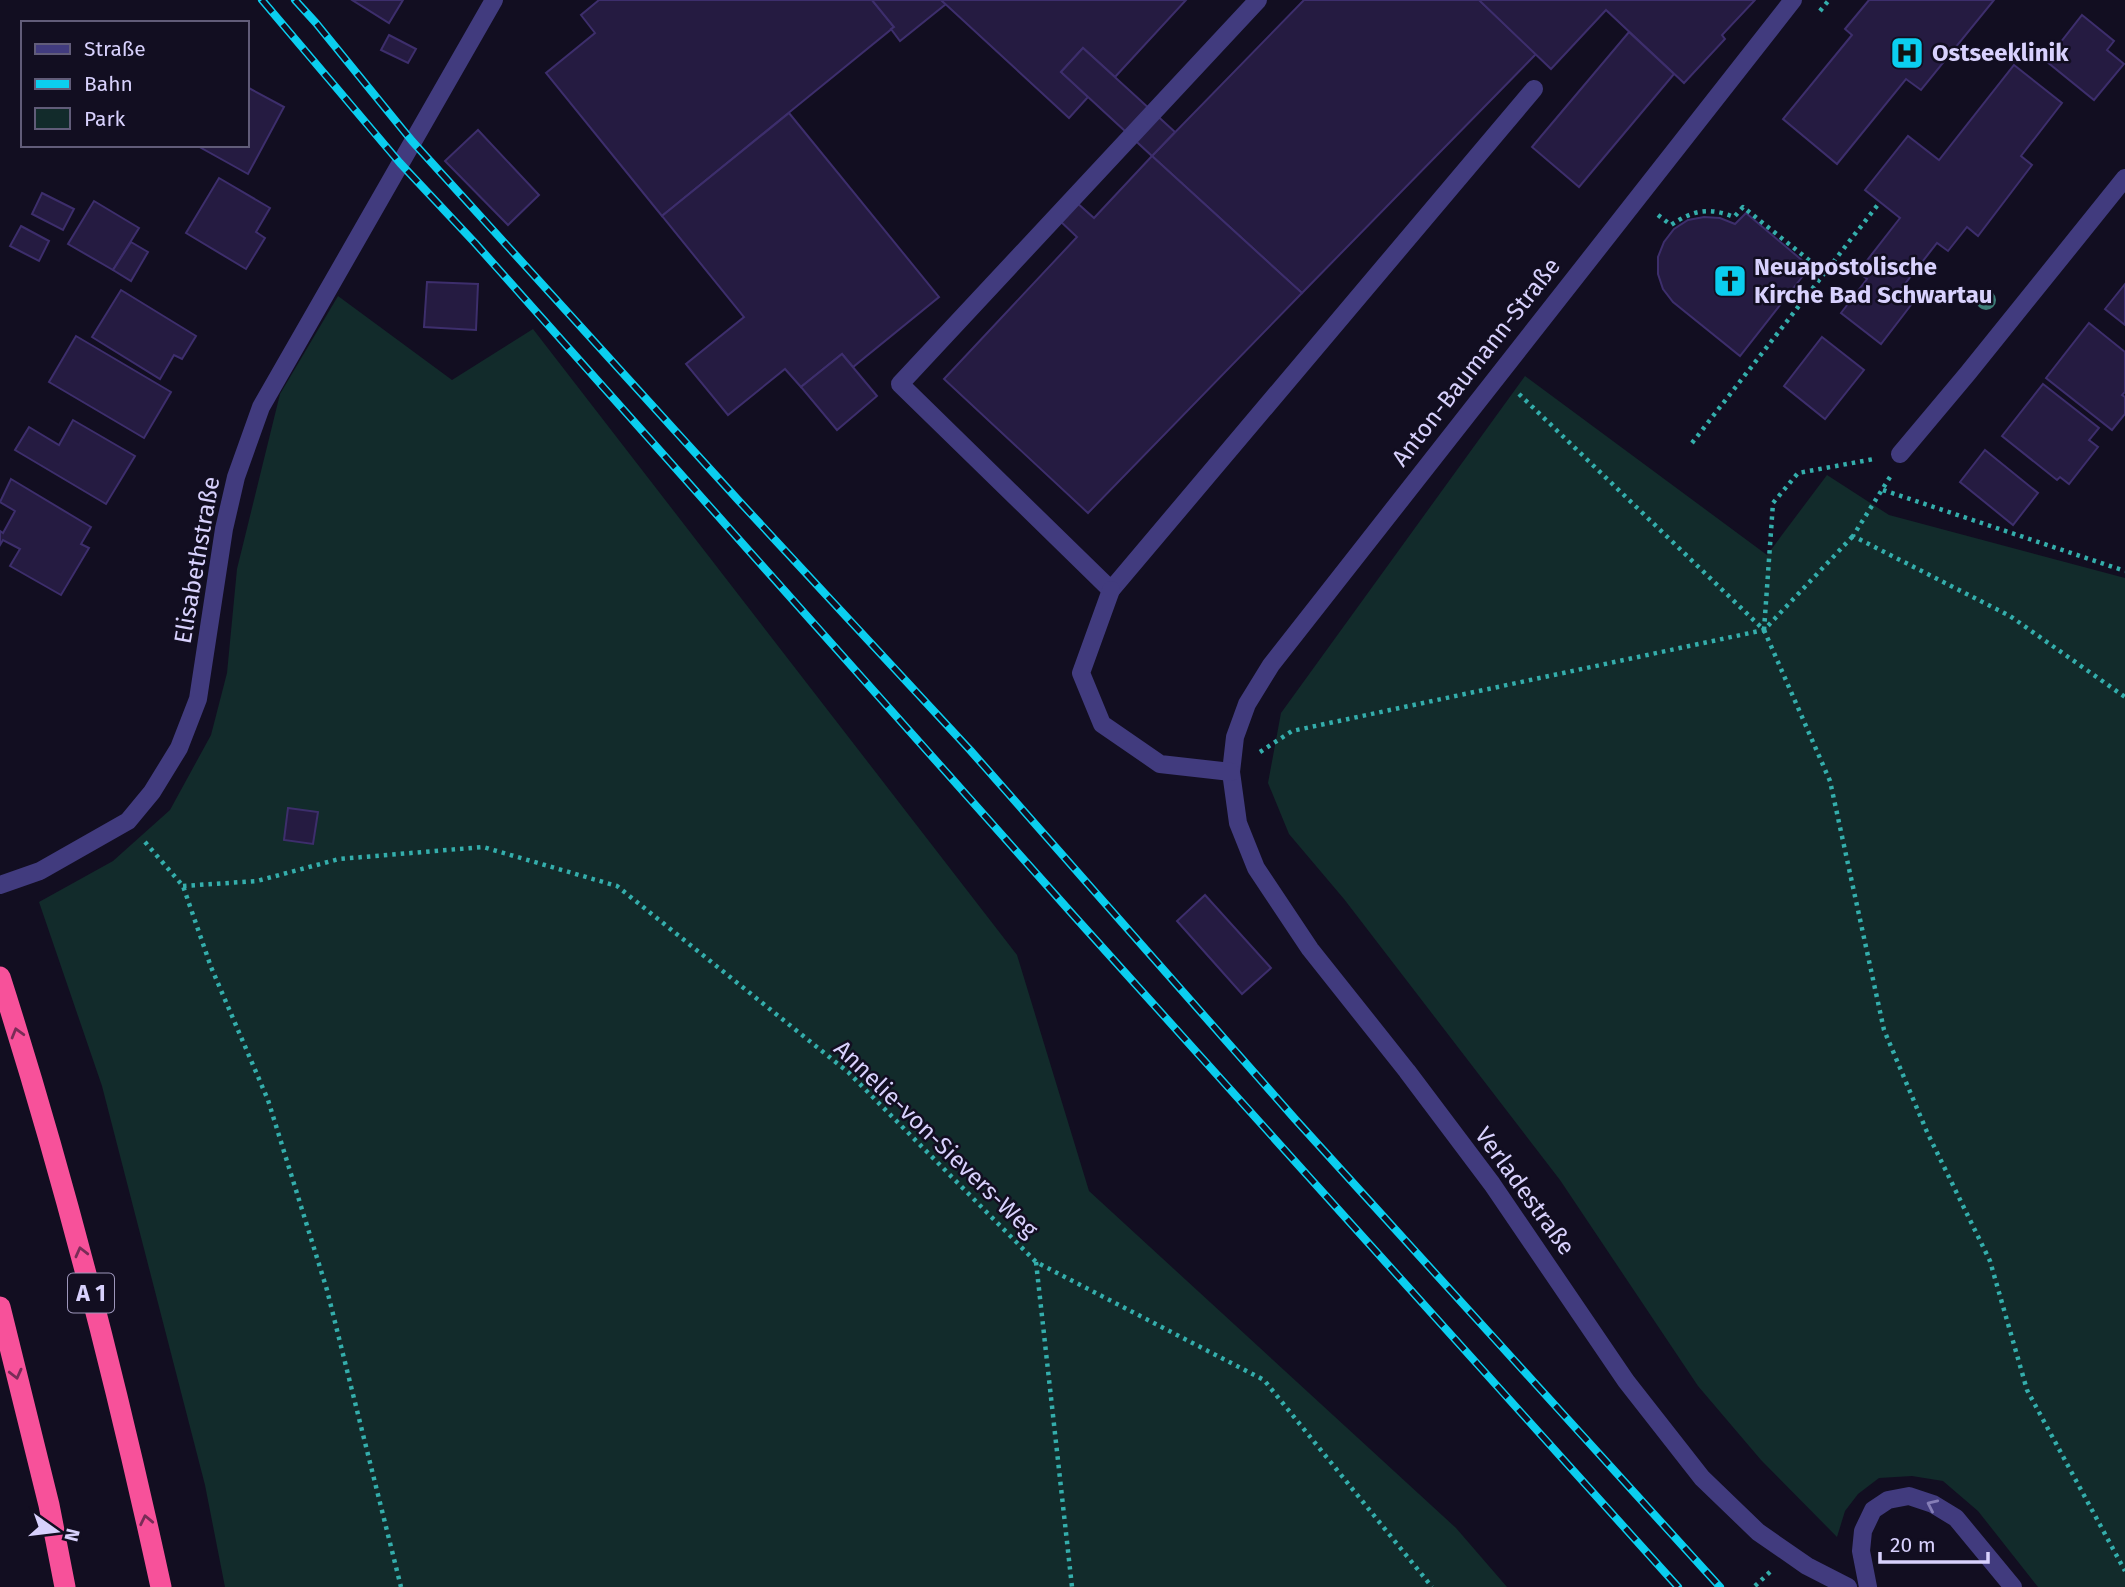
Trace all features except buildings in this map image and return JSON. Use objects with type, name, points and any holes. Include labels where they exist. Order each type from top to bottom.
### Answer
[{"type":"highway","name":"A 1","points":[[0,976],[75,1231],[137,1478],[161,1587]]},
{"type":"highway","points":[[0,1307],[49,1505],[65,1587]]},
{"type":"street","name":"Elisabethstraße","points":[[0,885],[40,871],[128,821],[152,792],[179,748],[198,699],[224,529],[236,477],[261,407],[494,0]]},
{"type":"street","points":[[1111,590],[900,384],[1258,0]]},
{"type":"street","name":"Anton-Baumann-Straße","points":[[1230,772],[1235,737],[1247,704],[1271,665],[1793,0]]},
{"type":"street","points":[[1230,772],[1160,764],[1102,724],[1081,673],[1111,590],[1534,89]]},
{"type":"street","points":[[1900,454],[2125,178]]},
{"type":"street","name":"Verladestraße","points":[[1230,772],[1238,823],[1256,868],[1310,949],[1492,1184],[1626,1381],[1702,1478],[1758,1532],[1807,1566],[1848,1587]]},
{"type":"street","points":[[1868,1587],[1861,1551],[1863,1531],[1873,1510],[1888,1500],[1909,1496],[1933,1504],[1956,1518],[2013,1587]]},
{"type":"path","points":[[1692,443],[1880,202]]},
{"type":"path","points":[[1658,215],[1671,225],[1686,215],[1704,210],[1720,211],[1734,218],[1743,207],[1825,273]]},
{"type":"path","points":[[1498,373],[1764,631],[1830,781],[1884,1030],[1927,1132],[1990,1261],[2026,1390],[2125,1571]]},
{"type":"path","points":[[1764,631],[1773,503],[1798,473],[1900,454]]},
{"type":"path","points":[[1230,772],[1292,731],[1764,631],[1853,536],[1883,490],[2125,571]]},
{"type":"path","points":[[1853,536],[2010,616],[2125,697]]},
{"type":"path","points":[[128,821],[183,886],[211,967],[268,1101],[327,1290],[401,1587]]},
{"type":"path","name":"Annelie-von-Sievers-Weg","points":[[183,886],[257,881],[339,859],[483,847],[617,886],[848,1072],[1036,1262],[1264,1380],[1432,1587]]},
{"type":"path","points":[[1036,1262],[1072,1587]]},
{"type":"green space","points":[[338,296],[452,380],[533,329],[1017,955],[1089,1191],[1456,1528],[1507,1587],[225,1587],[205,1485],[102,1086],[39,902],[113,861],[170,810],[211,735],[227,673],[237,569],[280,394]]},
{"type":"green space","points":[[1525,376],[1767,555],[1827,475],[1889,515],[2125,578],[2125,1587],[2038,1587],[1978,1511],[1943,1481],[1912,1476],[1879,1478],[1858,1494],[1845,1511],[1837,1537],[1761,1460],[1698,1386],[1560,1180],[1344,899],[1289,834],[1268,783],[1281,713]]},
{"type":"railway","points":[[262,0],[400,163],[475,243],[1075,917],[1678,1587]]},
{"type":"railway","points":[[295,0],[412,141],[739,501],[970,750],[1295,1119],[1720,1587]]},
{"type":"place","name":"Ostseeklinik","points":[[1907,53]]},
{"type":"place","name":"Neuapostolische Kirche Bad Schwartau","points":[[1730,281]]}]
